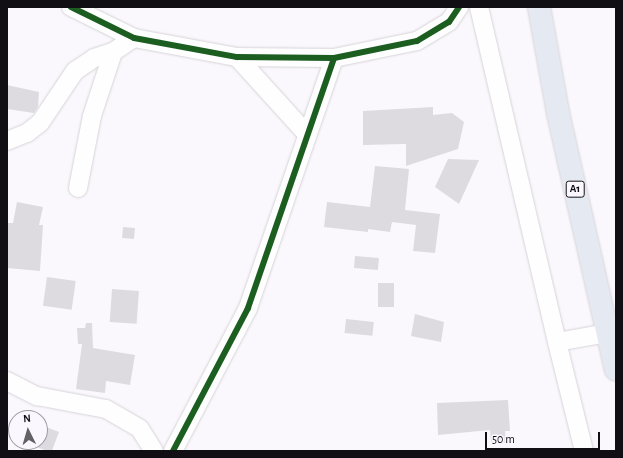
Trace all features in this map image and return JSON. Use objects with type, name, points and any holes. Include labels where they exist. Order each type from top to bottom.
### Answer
[{"type":"highway","name":"A1","points":[[539,7],[558,113],[616,370]]},
{"type":"street","points":[[70,7],[134,38],[237,57],[334,58],[417,41],[449,22],[459,7]]},
{"type":"street","points":[[479,7],[584,451]]},
{"type":"street","points":[[7,141],[27,133],[40,123],[75,71],[94,58],[113,52],[134,38]]},
{"type":"street","points":[[78,188],[92,116],[113,52]]},
{"type":"street","points":[[237,57],[306,133]]},
{"type":"street","points":[[173,451],[248,308],[286,202],[306,133],[334,58]]},
{"type":"street","points":[[557,342],[608,334]]},
{"type":"street","points":[[7,381],[37,396],[106,409],[140,429],[154,451]]},
{"type":"building","points":[[7,85],[39,92],[38,107],[34,113],[7,109]]},
{"type":"building","points":[[433,107],[433,115],[452,113],[464,122],[458,149],[406,166],[406,144],[363,145],[363,111]]},
{"type":"building","points":[[448,159],[479,160],[459,204],[435,187]]},
{"type":"building","points":[[375,166],[409,169],[405,210],[440,214],[435,253],[413,251],[416,225],[392,222],[390,232],[368,229],[368,232],[324,227],[327,202],[370,207]]},
{"type":"building","points":[[17,202],[43,207],[39,225],[43,225],[40,271],[7,268],[7,223],[13,223]]},
{"type":"building","points":[[123,227],[135,228],[134,239],[122,238]]},
{"type":"building","points":[[355,256],[379,258],[378,270],[354,268]]},
{"type":"building","points":[[47,277],[76,281],[72,310],[43,306]]},
{"type":"building","points":[[378,283],[394,283],[394,307],[378,307]]},
{"type":"building","points":[[112,289],[139,291],[137,324],[110,322]]},
{"type":"building","points":[[415,314],[444,322],[441,342],[411,336]]},
{"type":"building","points":[[346,319],[374,322],[372,336],[345,333]]},
{"type":"building","points":[[86,323],[92,323],[93,348],[135,355],[130,385],[106,381],[105,393],[76,389],[82,344],[78,344],[77,328],[85,328]]},
{"type":"building","points":[[508,400],[510,431],[505,431],[506,443],[491,444],[490,430],[438,435],[437,403]]},
{"type":"building","points":[[48,428],[59,432],[52,451],[45,450],[48,450]]},
{"type":"cycle path","points":[[71,7],[134,38],[237,57],[334,58],[417,41],[449,22],[459,7]]},
{"type":"cycle path","points":[[173,451],[248,308],[334,58]]}]
